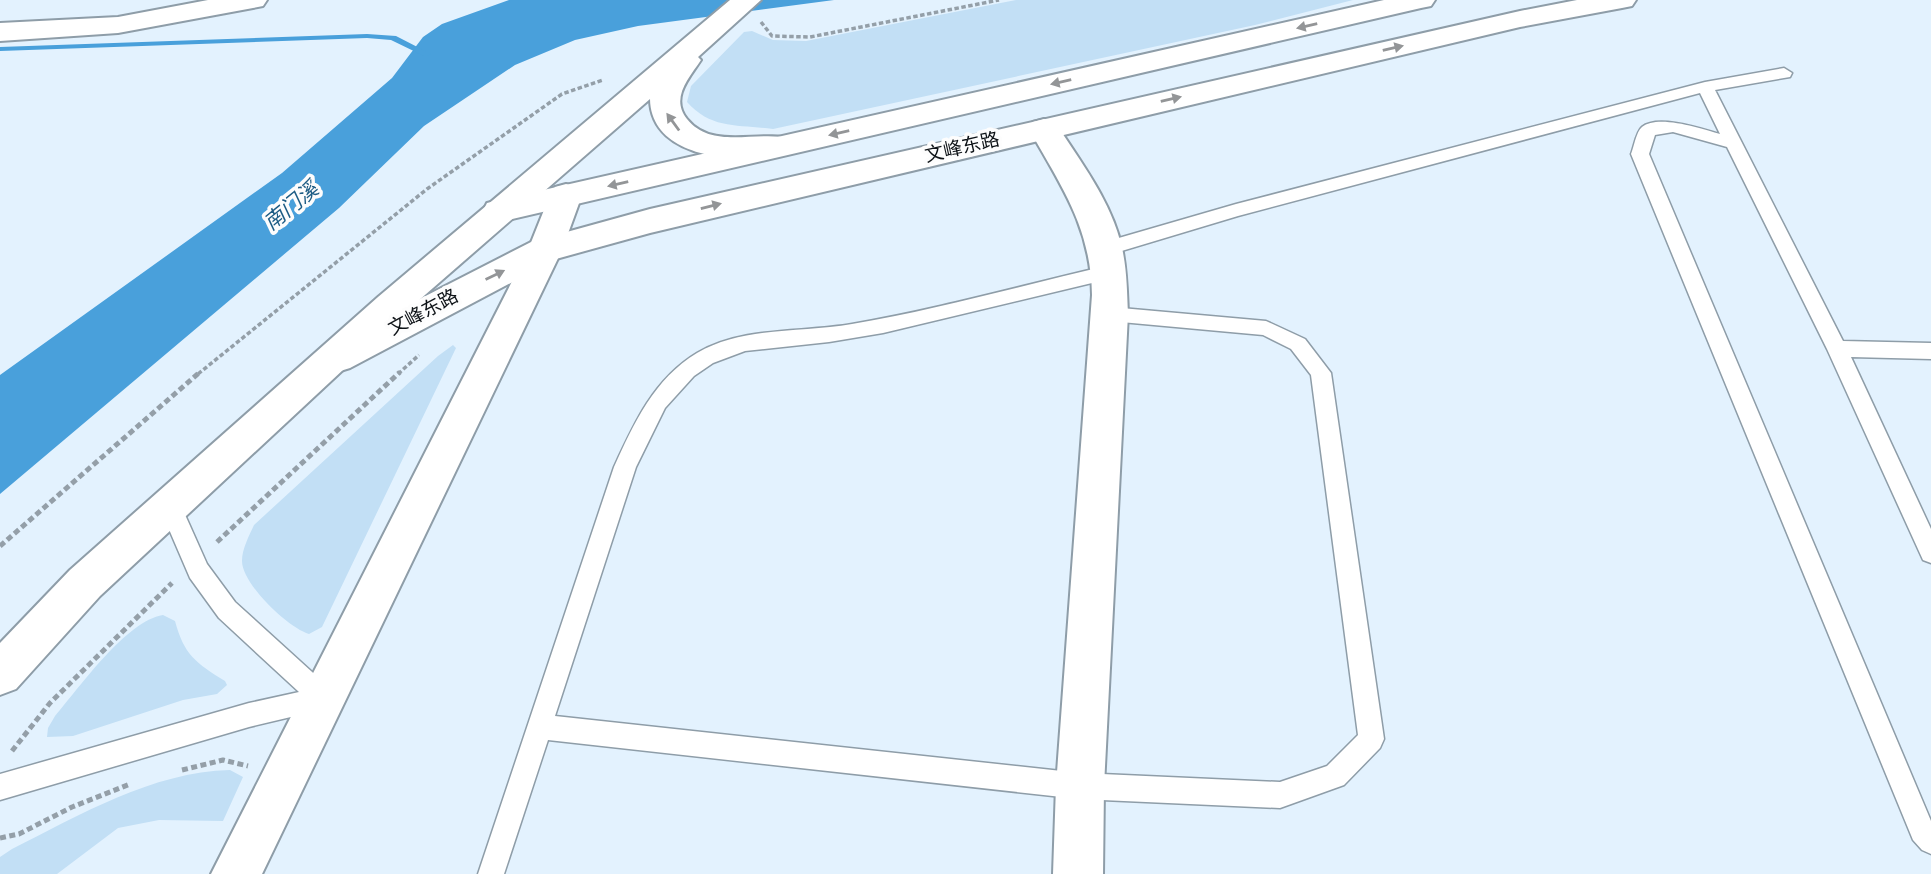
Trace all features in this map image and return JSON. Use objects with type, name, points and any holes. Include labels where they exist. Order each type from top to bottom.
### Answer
[{"type":"street","points":[[0,32],[118,25],[253,0]]},
{"type":"street","points":[[499,211],[1421,0]]},
{"type":"street","name":"文峰东路","points":[[326,364],[545,250],[654,219],[1520,19],[1622,0]]},
{"type":"street","points":[[0,674],[85,583],[499,211],[697,43],[753,11]]},
{"type":"street","points":[[697,43],[666,93],[664,110],[675,128],[693,141],[725,148],[781,146]]},
{"type":"street","points":[[1102,73],[1124,109]]},
{"type":"street","points":[[1044,129],[1092,214],[1108,261],[1110,314],[1080,786],[1078,874]]},
{"type":"street","points":[[236,874],[545,250],[566,195]]},
{"type":"lane","points":[[491,874],[625,467],[645,420],[667,389],[689,368],[723,349],[770,337],[850,332],[1108,261],[1236,209],[1705,87],[1784,73]]},
{"type":"lane","points":[[1705,87],[1837,349],[1931,554]]},
{"type":"lane","points":[[1734,143],[1673,127],[1648,131],[1640,153],[1922,831],[1931,841]]},
{"type":"lane","points":[[540,727],[1080,786],[1280,795],[1335,776],[1371,739],[1321,373],[1298,344],[1266,328],[1110,314]]},
{"type":"lane","points":[[1837,349],[1931,351]]},
{"type":"lane","points":[[170,506],[194,564],[227,610],[324,699]]},
{"type":"lane","points":[[0,787],[249,715],[324,699]]},
{"type":"path","points":[[753,11],[772,36],[810,37],[999,0]]},
{"type":"path","points":[[0,546],[168,398],[427,189],[562,94],[613,77],[602,86]]},
{"type":"path","points":[[8,755],[50,703],[194,564],[420,354]]},
{"type":"path","points":[[171,772],[223,760],[251,767]]},
{"type":"path","points":[[0,838],[19,834],[72,807],[133,783]]},
{"type":"shaded area","points":[[1016,0],[1353,0],[1255,25],[773,129],[716,122],[696,111],[687,102],[691,86],[744,32],[752,31],[773,40],[806,41]]},
{"type":"shaded area","points":[[453,345],[456,348],[322,627],[309,634],[300,630],[268,604],[244,570],[243,552],[254,525]]},
{"type":"shaded area","points":[[163,615],[175,621],[192,657],[227,685],[217,694],[183,700],[73,736],[47,737],[48,728],[55,716],[104,657],[134,629]]},
{"type":"shaded area","points":[[230,770],[243,777],[223,821],[159,820],[118,828],[57,874],[0,874],[0,857],[90,810],[173,778]]},
{"type":"water","name":"南门溪","points":[[509,0],[834,0],[638,26],[575,40],[515,65],[424,126],[339,208],[0,494],[0,375],[282,173],[392,78],[423,37],[442,24]]},
{"type":"waterway","points":[[0,49],[367,36],[393,38],[427,54]]}]
